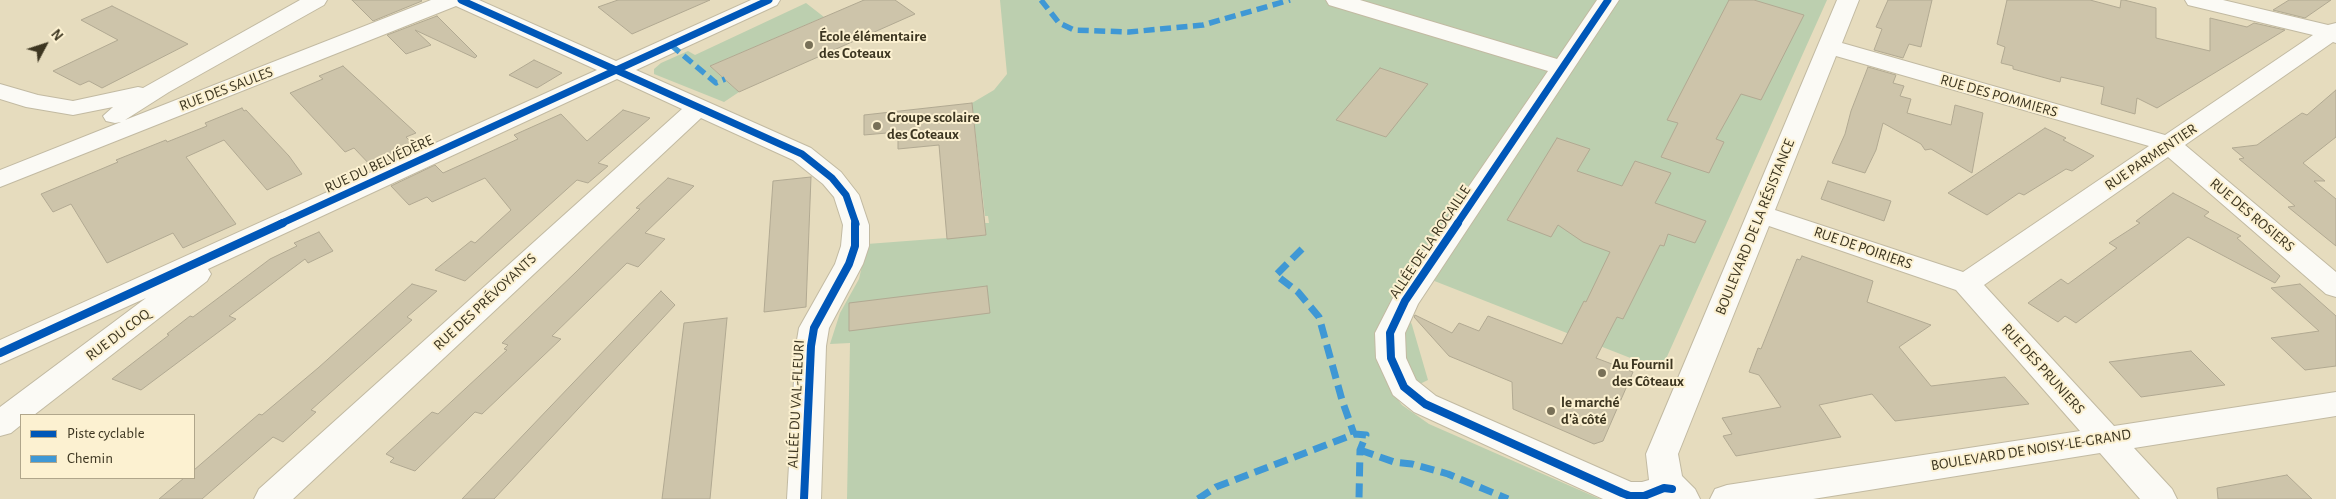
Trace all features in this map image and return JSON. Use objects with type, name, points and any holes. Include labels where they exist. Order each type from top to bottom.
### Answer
[{"type":"street","points":[[0,91],[35,102],[74,108],[106,110],[118,123],[161,87],[316,0]]},
{"type":"street","name":"RUE DES SAULES","points":[[0,179],[118,123],[451,0]]},
{"type":"street","name":"ALLÉE DU VAL-FLEURI","points":[[461,0],[700,106],[802,154],[832,178],[846,195],[856,225],[855,246],[849,264],[814,328],[810,346],[804,499]]},
{"type":"street","name":"RUE DU BELVÉDÈRE","points":[[0,353],[769,0]]},
{"type":"street","points":[[1338,0],[1563,68]]},
{"type":"street","name":"ALLÉE DE LA ROCAILLE","points":[[1608,0],[1405,301],[1390,333],[1391,358],[1404,387],[1425,404],[1630,496],[1644,496],[1664,488],[1678,494]]},
{"type":"street","name":"BOULEVARD DE LA RÉSISTANCE","points":[[1678,494],[1666,481],[1663,473],[1662,454],[1848,0]]},
{"type":"street","points":[[2196,0],[2335,33]]},
{"type":"street","name":"RUE PARMENTIER","points":[[1966,283],[2335,33]]},
{"type":"street","name":"RUE DES POMMIERS","points":[[1829,47],[2169,144]]},
{"type":"street","points":[[74,108],[161,87]]},
{"type":"street","name":"RUE DES PRÉVOYANTS","points":[[271,499],[700,106]]},
{"type":"street","name":"RUE DES ROSIERS","points":[[2169,144],[2336,287]]},
{"type":"street","name":"RUE DE POIRIERS","points":[[1760,214],[1966,283]]},
{"type":"street","name":"RUE DU COQ","points":[[0,424],[234,246]]},
{"type":"street","name":"RUE DES PRUNIERS","points":[[1966,283],[2160,499]]},
{"type":"street","name":"BOULEVARD DE NOISY-LE-GRAND","points":[[1727,499],[2106,438],[2336,404]]},
{"type":"green space","points":[[1000,0],[1827,0],[1661,370],[1409,271],[1397,288],[1412,325],[1428,380],[1395,396],[1402,405],[1429,424],[1600,499],[847,499],[850,343],[830,344],[840,313],[859,279],[867,244],[986,235],[985,223],[989,223],[988,216],[985,216],[972,103],[994,90],[1007,74]]},
{"type":"green space","points":[[806,3],[824,17],[710,66],[739,92],[724,102],[654,74],[654,69],[661,63],[688,51],[695,55]]},
{"type":"building","points":[[352,0],[421,0],[422,1],[373,21]]},
{"type":"building","points":[[618,0],[710,0],[632,34],[598,7]]},
{"type":"building","points":[[864,0],[895,0],[915,14],[739,92],[710,66]]},
{"type":"building","points":[[1729,0],[1754,0],[1804,15],[1761,100],[1741,94],[1716,139],[1724,142],[1709,173],[1661,157],[1678,123],[1667,120]]},
{"type":"building","points":[[1888,0],[1932,0],[1921,47],[1909,44],[1903,58],[1874,50],[1882,29],[1876,27]]},
{"type":"building","points":[[2007,0],[2090,0],[2120,8],[2121,0],[2124,0],[2156,8],[2156,38],[2210,51],[2210,18],[2247,27],[2254,23],[2285,30],[2157,108],[2137,98],[2135,114],[2101,104],[2104,87],[2061,77],[2060,82],[2013,69],[2013,66],[2001,63],[2005,47],[1997,44]]},
{"type":"building","points":[[2289,0],[2331,0],[2305,18],[2273,10]]},
{"type":"building","points":[[112,6],[188,44],[102,88],[89,81],[80,85],[53,71],[118,40],[81,20]]},
{"type":"building","points":[[437,16],[477,56],[475,58],[415,30],[431,45],[406,54],[387,35]]},
{"type":"building","points":[[534,60],[562,73],[537,88],[509,75]]},
{"type":"building","points":[[343,66],[416,133],[406,137],[418,149],[374,169],[354,148],[345,152],[290,93],[323,79],[319,76]]},
{"type":"building","points":[[1868,67],[1896,75],[1893,83],[1904,86],[1900,96],[1911,99],[1907,113],[1951,125],[1955,105],[1983,113],[1972,173],[1931,149],[1925,150],[1921,144],[1883,123],[1876,150],[1865,173],[1832,163],[1845,134],[1851,111]]},
{"type":"building","points":[[1380,68],[1428,84],[1386,137],[1336,120]]},
{"type":"building","points":[[2336,90],[2336,137],[2303,163],[2325,181],[2314,181],[2336,199],[2336,246],[2288,207],[2295,206],[2239,159],[2244,158],[2232,148],[2257,145],[2302,113],[2307,115]]},
{"type":"building","points":[[972,103],[986,235],[947,239],[939,145],[898,149],[898,132],[864,135],[864,115]]},
{"type":"building","points":[[242,108],[289,156],[302,174],[267,190],[224,140],[186,157],[236,224],[183,248],[173,233],[107,263],[71,204],[53,212],[41,194],[118,162],[116,160],[207,126],[205,123]]},
{"type":"building","points":[[623,110],[650,118],[598,163],[608,166],[588,183],[577,180],[465,281],[435,270],[471,241],[475,243],[511,210],[485,178],[432,202],[427,197],[409,205],[391,186],[435,165],[443,173],[518,139],[514,135],[561,114],[587,141]]},
{"type":"building","points":[[2045,128],[2066,138],[2063,140],[2094,156],[2072,171],[2066,169],[2024,195],[2019,193],[1987,215],[1948,193]]},
{"type":"building","points":[[1557,138],[1590,149],[1577,171],[1622,186],[1635,161],[1671,173],[1655,203],[1706,221],[1695,243],[1668,234],[1664,246],[1660,245],[1623,319],[1617,317],[1596,358],[1633,372],[1603,441],[1594,444],[1513,409],[1512,382],[1449,356],[1414,317],[1415,315],[1452,333],[1459,323],[1479,331],[1488,316],[1562,344],[1584,301],[1586,302],[1610,252],[1583,242],[1558,225],[1551,237],[1507,220]]},
{"type":"building","points":[[811,177],[806,307],[764,312],[773,181]]},
{"type":"building","points":[[668,178],[694,186],[645,233],[665,239],[638,267],[627,263],[552,336],[561,339],[482,414],[475,412],[415,471],[390,462],[394,458],[386,454],[432,412],[438,414],[507,350],[504,349],[508,345],[502,343],[640,209],[636,208]]},
{"type":"building","points":[[1828,181],[1891,201],[1884,221],[1821,199]]},
{"type":"building","points":[[2173,193],[2209,212],[2204,216],[2241,236],[2237,238],[2280,276],[2275,283],[2188,237],[2076,323],[2065,316],[2058,322],[2028,303],[2061,279],[2068,284],[2117,248],[2109,243],[2140,223],[2136,221]]},
{"type":"building","points":[[319,232],[333,251],[308,263],[305,259],[229,316],[236,319],[141,390],[112,379],[169,335],[167,334],[190,316],[193,317],[270,259],[297,246],[294,243]]},
{"type":"building","points":[[1802,256],[1873,281],[1867,302],[1931,325],[1899,347],[1931,386],[2005,377],[2029,404],[1895,421],[1872,394],[1819,405],[1841,437],[1736,456],[1723,436],[1732,434],[1722,418],[1781,407],[1759,375],[1749,372],[1758,348],[1761,349],[1797,259],[1800,260]]},
{"type":"building","points":[[412,284],[437,291],[407,317],[412,320],[311,410],[316,412],[283,442],[273,437],[202,499],[159,499],[183,479],[195,479],[195,469],[259,414],[262,415]]},
{"type":"building","points":[[2300,284],[2336,316],[2336,366],[2305,370],[2271,338],[2319,331],[2271,288]]},
{"type":"building","points":[[987,286],[990,313],[849,331],[849,303]]},
{"type":"building","points":[[661,291],[675,305],[494,499],[462,499]]},
{"type":"building","points":[[727,318],[710,499],[662,499],[684,323]]},
{"type":"building","points":[[2191,351],[2225,385],[2141,397],[2109,362]]},
{"type":"building","points":[[2287,475],[2312,499],[2218,499],[2217,488]]},
{"type":"marked path","points":[[1041,0],[1059,23],[1074,30],[1129,32],[1203,25],[1290,0]]},
{"type":"marked path","points":[[671,45],[716,83],[725,79]]},
{"type":"marked path","points":[[1302,249],[1276,275],[1298,292],[1319,317],[1342,400],[1354,434]]},
{"type":"marked path","points":[[1198,499],[1216,487],[1355,434],[1366,435],[1360,450],[1359,499]]},
{"type":"marked path","points":[[1360,450],[1394,462],[1412,464],[1448,474],[1508,499]]},
{"type":"cycle path","points":[[461,0],[802,154],[832,178],[846,195],[856,225],[855,246],[849,264],[814,328],[811,346],[804,499]]},
{"type":"cycle path","points":[[0,353],[769,0]]},
{"type":"cycle path","points":[[1608,0],[1405,301],[1390,333],[1391,358],[1404,387],[1425,404],[1630,496],[1644,496],[1664,488],[1672,489]]},
{"type":"place","name":"École élémentaire des Coteaux","points":[[809,45]]},
{"type":"place","name":"Groupe scolaire des Coteaux","points":[[877,126]]},
{"type":"place","name":"Au Fournil des Côteaux","points":[[1602,373]]},
{"type":"place","name":"le marché d'à côté","points":[[1551,411]]}]
